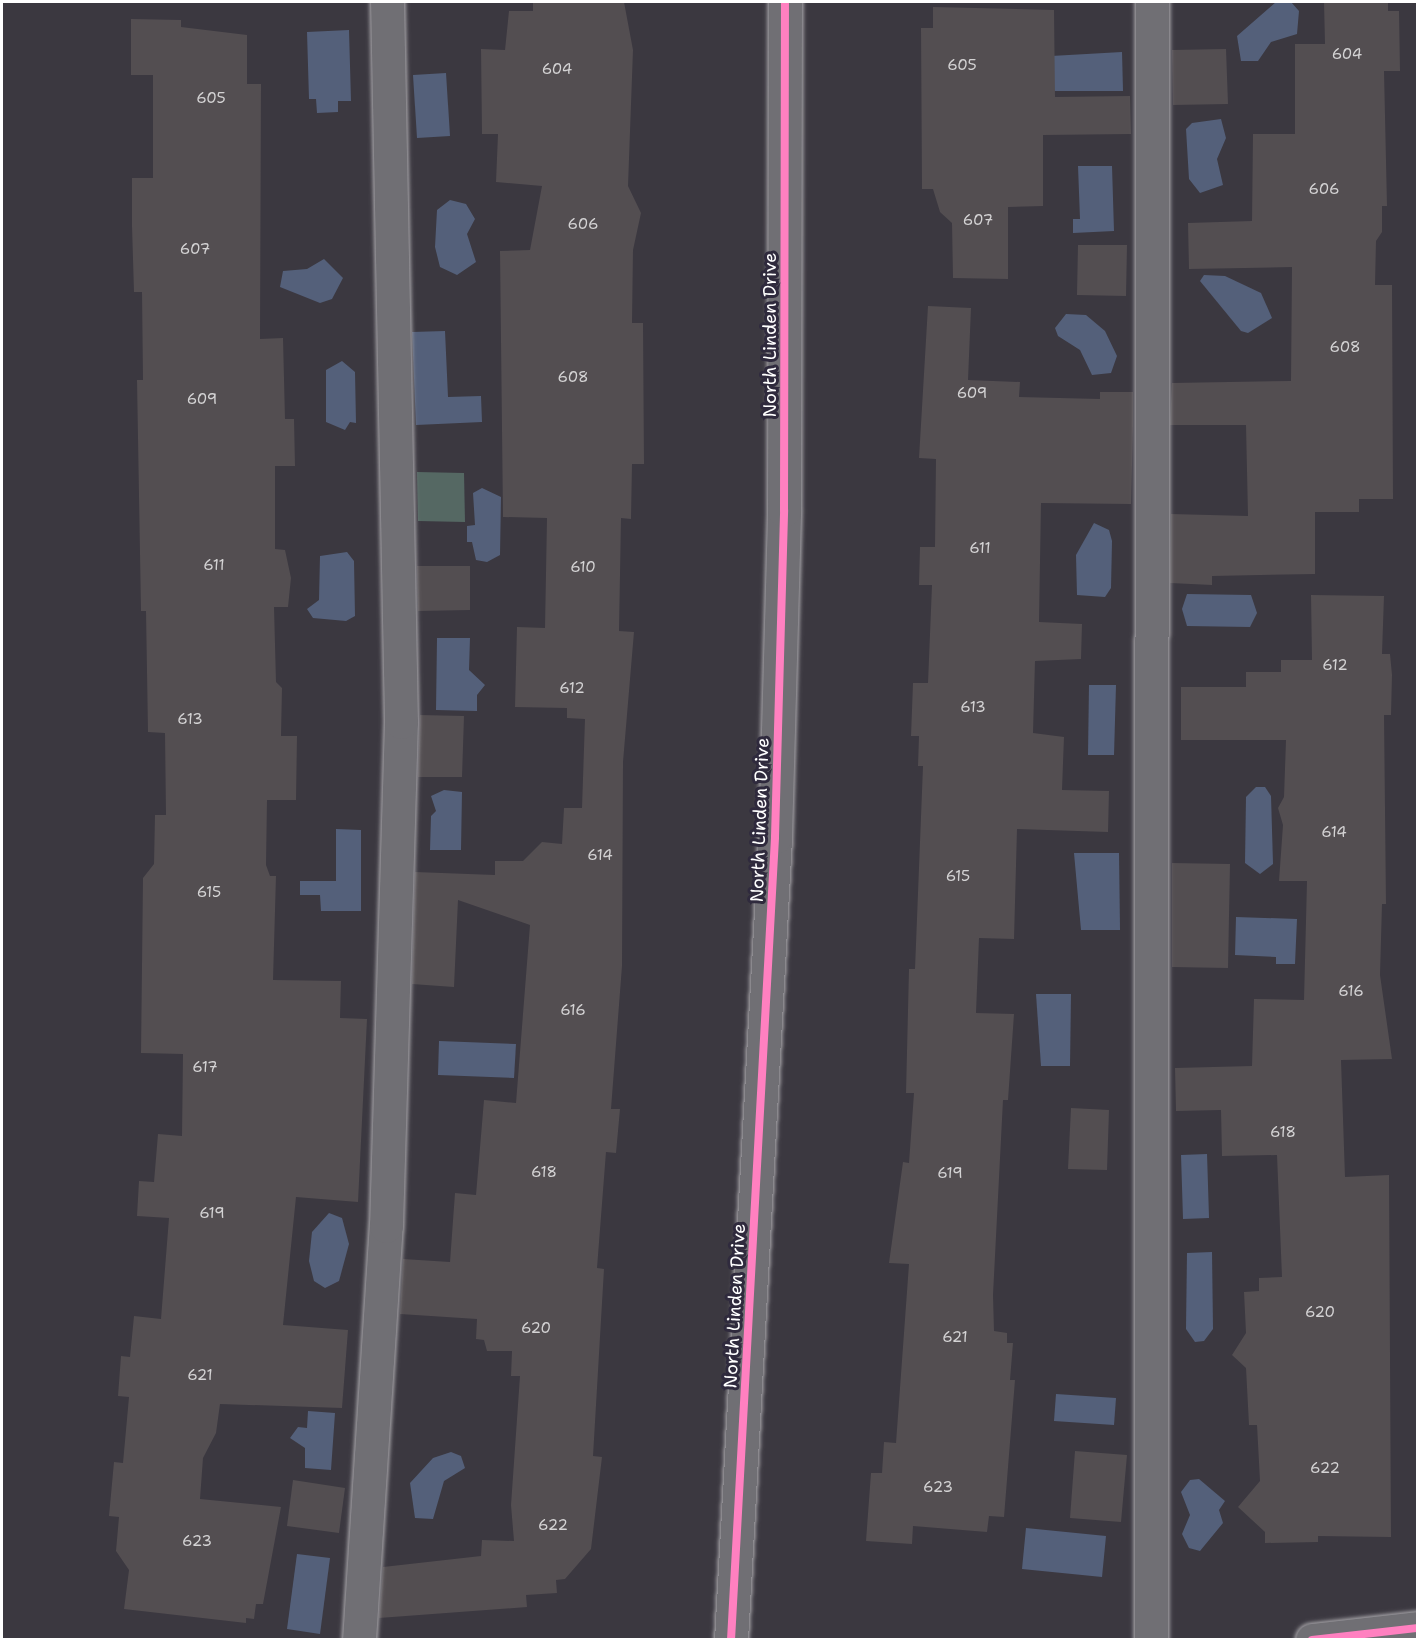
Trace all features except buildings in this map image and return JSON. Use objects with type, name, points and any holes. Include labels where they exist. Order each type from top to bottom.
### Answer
[{"type":"street","points":[[359,1640],[387,1214],[401,734],[387,2]]},
{"type":"street","name":"North Linden Drive","points":[[731,1640],[775,837],[784,510],[785,2]]},
{"type":"street","points":[[1151,1640],[1152,2]]},
{"type":"street","points":[[1312,1640],[1418,1628]]},
{"type":"green space","points":[[417,472],[464,473],[465,522],[418,521]]},
{"type":"water","points":[[1276,2],[1291,2],[1299,11],[1297,34],[1271,42],[1258,61],[1241,61],[1237,36]]},
{"type":"water","points":[[349,30],[351,101],[338,101],[338,112],[317,113],[316,99],[309,99],[307,32]]},
{"type":"water","points":[[1122,52],[1123,91],[1052,91],[1051,56]]},
{"type":"water","points":[[446,73],[450,136],[417,138],[413,75]]},
{"type":"water","points":[[1221,119],[1226,138],[1217,159],[1223,185],[1200,193],[1189,179],[1186,129],[1192,123]]},
{"type":"water","points":[[1078,166],[1112,166],[1114,231],[1073,233],[1073,219],[1080,219]]},
{"type":"water","points":[[450,200],[466,204],[475,219],[467,234],[476,262],[457,275],[440,267],[435,247],[437,210]]},
{"type":"water","points":[[324,259],[343,278],[332,299],[320,303],[280,287],[283,271],[307,269]]},
{"type":"water","points":[[1204,275],[1225,276],[1261,293],[1272,318],[1248,333],[1241,331],[1200,281]]},
{"type":"water","points":[[1066,314],[1086,315],[1105,331],[1117,356],[1111,373],[1092,375],[1080,350],[1058,336],[1055,328]]},
{"type":"water","points":[[445,331],[448,397],[481,396],[482,422],[416,425],[412,332]]},
{"type":"water","points":[[342,361],[355,372],[356,423],[350,422],[345,430],[326,422],[326,370]]},
{"type":"water","points":[[482,488],[501,497],[500,555],[487,562],[476,560],[472,542],[467,542],[467,526],[475,525],[473,493]]},
{"type":"water","points":[[1094,523],[1109,530],[1112,541],[1111,588],[1105,597],[1077,595],[1076,555]]},
{"type":"water","points":[[347,552],[354,561],[355,616],[346,621],[313,618],[307,609],[319,600],[320,556]]},
{"type":"water","points":[[1187,594],[1251,595],[1257,613],[1250,627],[1187,626],[1182,609]]},
{"type":"water","points":[[437,638],[470,638],[469,670],[485,685],[477,695],[477,711],[436,710]]},
{"type":"water","points":[[1089,685],[1116,685],[1114,755],[1088,755]]},
{"type":"water","points":[[1256,787],[1265,787],[1271,796],[1273,864],[1260,874],[1245,863],[1246,797]]},
{"type":"water","points":[[444,790],[462,792],[461,850],[430,850],[431,816],[436,811],[431,796]]},
{"type":"water","points":[[336,829],[361,830],[361,911],[321,911],[320,895],[300,895],[300,881],[336,881]]},
{"type":"water","points":[[1074,853],[1119,853],[1120,930],[1081,930]]},
{"type":"water","points":[[1236,917],[1297,919],[1295,964],[1276,964],[1276,957],[1235,955]]},
{"type":"water","points":[[1036,994],[1071,994],[1070,1066],[1041,1066]]},
{"type":"water","points":[[439,1041],[516,1044],[514,1078],[438,1075]]},
{"type":"water","points":[[1207,1154],[1209,1218],[1183,1219],[1181,1155]]},
{"type":"water","points":[[329,1213],[342,1218],[349,1244],[339,1281],[325,1288],[314,1281],[309,1261],[312,1232]]},
{"type":"water","points":[[1212,1252],[1213,1329],[1204,1341],[1195,1342],[1186,1329],[1187,1253]]},
{"type":"water","points":[[1056,1394],[1116,1398],[1114,1425],[1054,1421]]},
{"type":"water","points":[[308,1411],[335,1413],[331,1470],[305,1468],[305,1448],[290,1438],[298,1427],[307,1428]]},
{"type":"water","points":[[451,1452],[461,1456],[465,1468],[444,1481],[433,1519],[415,1518],[410,1483],[433,1458]]},
{"type":"water","points":[[1199,1479],[1225,1501],[1219,1510],[1223,1523],[1200,1551],[1189,1548],[1182,1534],[1190,1515],[1181,1492],[1190,1480]]},
{"type":"water","points":[[1026,1528],[1106,1536],[1102,1577],[1022,1569]]},
{"type":"water","points":[[297,1554],[330,1558],[320,1634],[287,1629]]},
{"type":"cycle path","points":[[731,1640],[775,837],[784,510],[785,2]]},
{"type":"cycle path","points":[[1312,1640],[1418,1628]]}]
